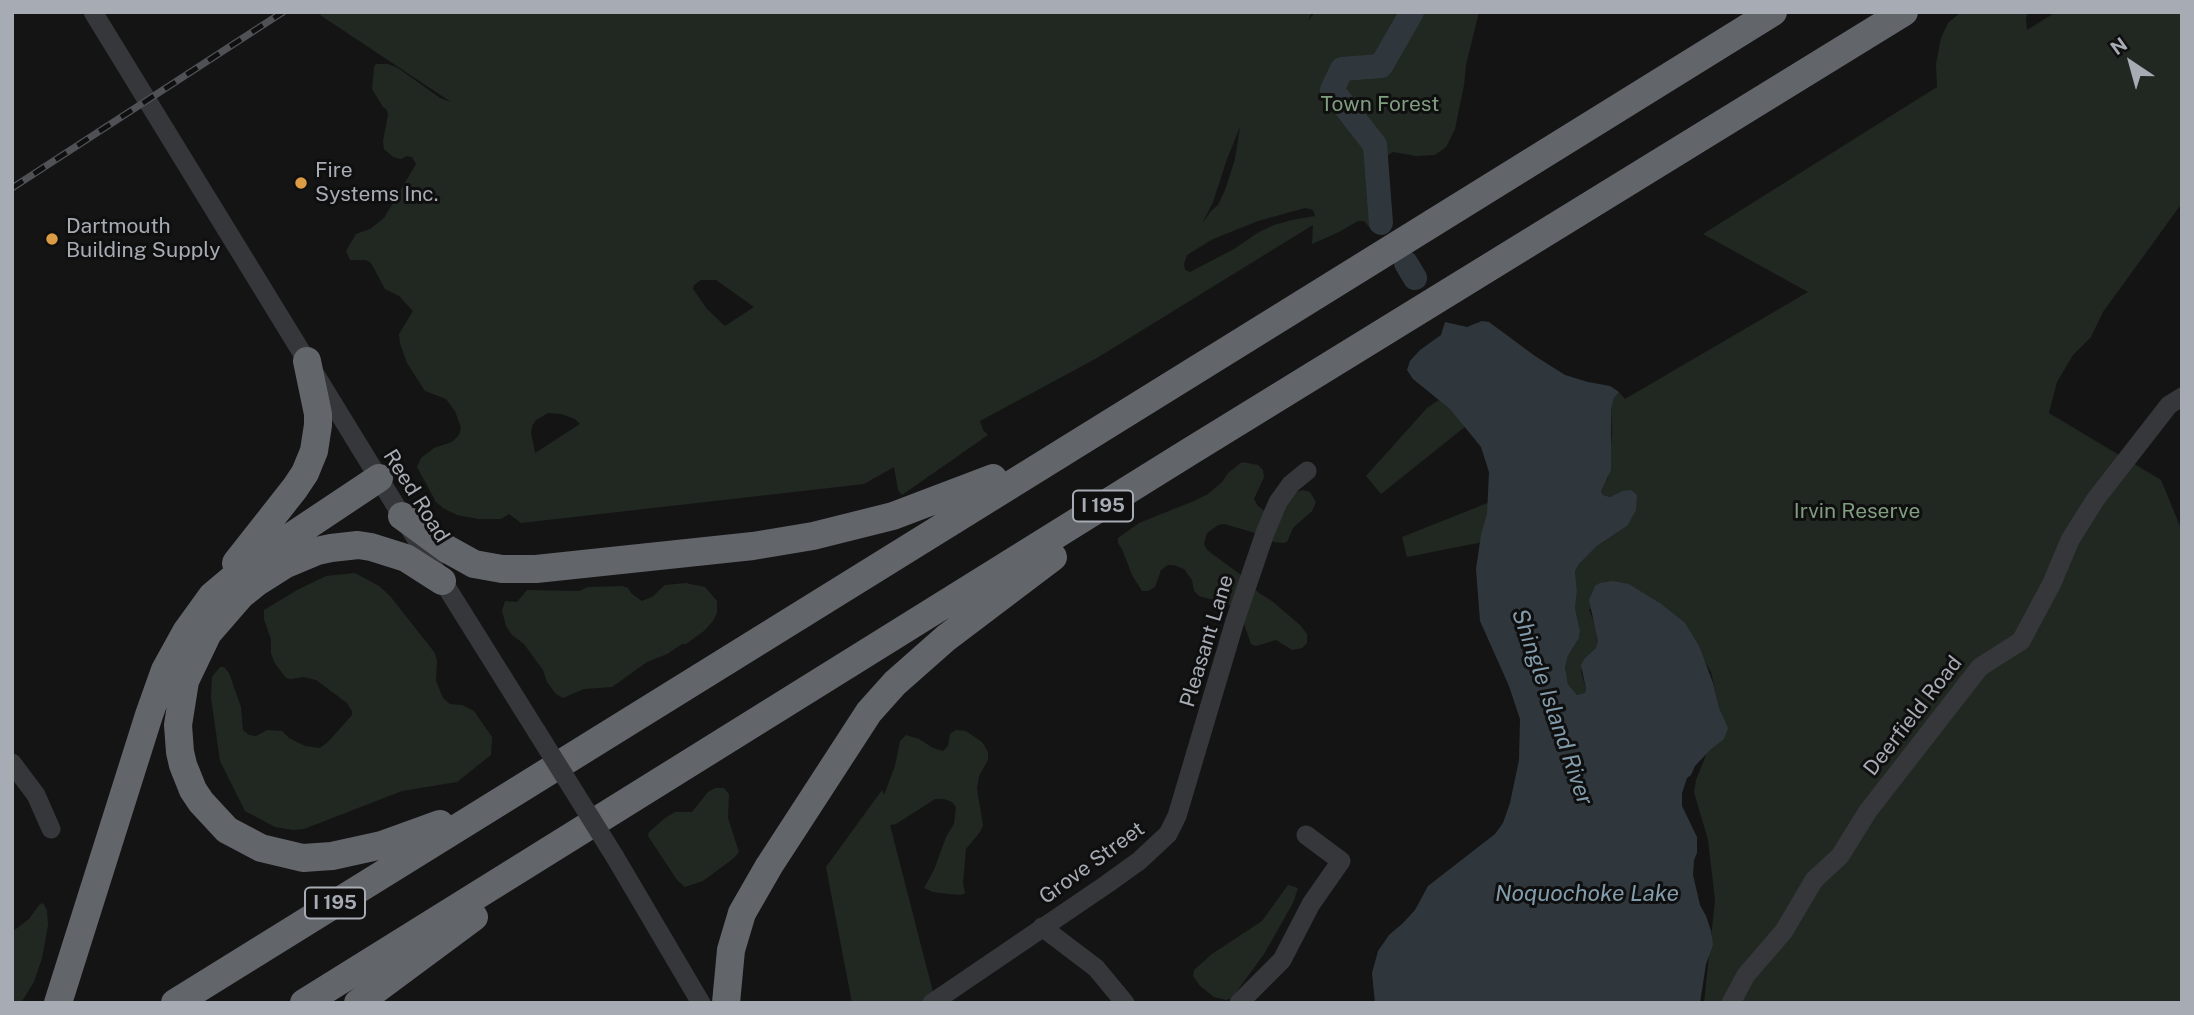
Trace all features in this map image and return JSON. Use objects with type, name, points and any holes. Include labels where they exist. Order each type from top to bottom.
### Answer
[{"type":"highway","name":"I 195","points":[[175,1003],[1773,12]]},
{"type":"highway","name":"I 195","points":[[304,1003],[1904,12]]},
{"type":"highway","points":[[58,1003],[165,670],[186,632],[295,488],[310,462],[318,425],[307,361]]},
{"type":"highway","points":[[402,516],[447,549],[474,564],[502,569],[562,566],[753,546],[838,531],[918,508],[1070,447]]},
{"type":"highway","points":[[726,1003],[731,950],[742,913],[769,866],[869,712],[895,683],[946,638],[1095,528],[1189,453]]},
{"type":"highway","points":[[212,596],[250,564],[379,478]]},
{"type":"highway","points":[[442,581],[406,558],[358,545],[317,551],[271,572],[228,608],[200,648],[181,696],[178,725],[180,752],[193,790],[219,822],[249,843],[289,856],[316,857],[364,850],[495,803]]},
{"type":"highway","points":[[358,1003],[516,888],[610,813]]},
{"type":"street","name":"Reed Road","points":[[93,12],[442,581],[615,857],[701,1003]]},
{"type":"street","name":"Deerfield Road","points":[[1731,1003],[1746,975],[1784,931],[1814,880],[1840,856],[1868,811],[1980,667],[2021,641],[2052,583],[2070,540],[2095,500],[2169,405],[2182,397]]},
{"type":"street","name":"Pleasant Lane","points":[[1168,834],[1177,816],[1235,621],[1265,533],[1278,502],[1291,484],[1307,471]]},
{"type":"street","points":[[12,763],[36,795],[51,829]]},
{"type":"street","name":"Grove Street","points":[[932,1003],[1139,861],[1168,834]]},
{"type":"street","points":[[1240,1003],[1282,960],[1311,904],[1341,861],[1306,835]]},
{"type":"street","name":"Grove Street","points":[[1042,927],[1096,968],[1125,1003]]},
{"type":"green space","name":"Town Forest","points":[[324,12],[1312,12],[1308,21],[1315,12],[1479,12],[1455,129],[1446,147],[1435,155],[1416,156],[1393,152],[1381,160],[1379,171],[1384,215],[1379,226],[1370,228],[1364,221],[1358,221],[1312,244],[1313,225],[1097,358],[980,421],[988,435],[902,495],[898,490],[894,467],[864,484],[521,523],[509,514],[501,519],[457,515],[436,502],[417,467],[421,458],[434,448],[452,442],[459,435],[461,428],[455,411],[446,399],[425,391],[407,363],[399,334],[413,311],[399,296],[385,289],[371,263],[366,260],[350,260],[346,251],[356,234],[370,229],[384,218],[416,164],[412,157],[393,157],[384,149],[388,115],[372,89],[376,64],[388,64],[398,68],[440,98],[451,102],[320,15]],"holes":[[[1240,127],[1235,159],[1225,190],[1218,205],[1202,224],[1213,202]],[[1305,208],[1313,210],[1315,216],[1274,225],[1190,272],[1185,270],[1187,255],[1213,239],[1258,221]],[[701,280],[716,280],[754,307],[725,326],[707,309],[693,289]],[[548,413],[561,414],[580,424],[535,453],[531,433],[536,420]]]},
{"type":"green space","name":"Irvin Reserve","points":[[1961,12],[2028,12],[2027,30],[2056,12],[2182,12],[2182,203],[2103,312],[2091,337],[2073,355],[2057,382],[2049,413],[2161,480],[2182,531],[2182,1003],[1704,1003],[1715,900],[1708,840],[1694,792],[1710,745],[1717,700],[1711,672],[1686,631],[1658,602],[1629,584],[1589,610],[1598,641],[1597,648],[1585,658],[1581,672],[1585,694],[1577,695],[1568,684],[1565,667],[1580,631],[1575,608],[1575,571],[1597,546],[1627,526],[1622,491],[1610,497],[1603,495],[1601,491],[1608,478],[1614,398],[1619,392],[1625,399],[1808,292],[1703,234],[1937,87],[1936,64],[1941,38],[1948,23]]},
{"type":"green space","points":[[1439,400],[1481,414],[1381,494],[1366,476],[1427,408]]},
{"type":"green space","points":[[1242,462],[1258,465],[1263,470],[1264,477],[1254,499],[1263,510],[1275,509],[1303,490],[1310,492],[1316,502],[1312,511],[1293,528],[1287,542],[1274,542],[1224,524],[1207,533],[1204,544],[1207,550],[1300,625],[1307,634],[1307,643],[1302,648],[1292,650],[1276,640],[1256,646],[1251,644],[1243,621],[1236,612],[1228,604],[1199,596],[1184,569],[1174,565],[1168,565],[1161,570],[1155,587],[1142,591],[1118,543],[1118,538],[1139,523],[1208,494]]},
{"type":"green space","points":[[1495,500],[1483,542],[1407,557],[1402,537]]},
{"type":"green space","points":[[355,573],[379,586],[390,596],[435,653],[436,681],[443,698],[450,704],[462,705],[474,711],[492,737],[491,755],[457,782],[402,791],[304,829],[275,827],[245,811],[220,761],[211,697],[212,677],[220,667],[224,667],[229,673],[241,707],[243,730],[249,735],[256,736],[267,730],[282,731],[305,746],[320,748],[352,715],[352,711],[347,703],[316,680],[304,677],[286,678],[271,653],[264,610],[326,576]]},
{"type":"green space","points":[[686,583],[705,587],[717,601],[717,613],[704,631],[686,644],[647,662],[612,687],[584,689],[563,698],[556,694],[547,682],[543,670],[524,644],[512,635],[502,611],[505,601],[517,602],[527,590],[579,591],[588,587],[622,586],[642,601],[652,597],[665,585]]},
{"type":"green space","points":[[956,730],[966,731],[982,742],[988,752],[988,760],[979,776],[977,789],[983,825],[966,849],[963,883],[965,893],[949,894],[924,888],[954,824],[956,807],[952,802],[935,799],[896,824],[890,825],[935,1000],[931,1003],[852,1003],[826,867],[882,790],[884,795],[895,766],[900,741],[906,735],[943,751],[948,746],[950,734]]},
{"type":"green space","points":[[715,788],[724,788],[729,794],[728,818],[739,852],[703,881],[685,887],[677,880],[648,836],[649,832],[675,812],[692,812],[708,792]]},
{"type":"green space","points":[[1288,885],[1298,888],[1293,903],[1264,954],[1232,998],[1226,1000],[1214,997],[1200,986],[1193,976],[1194,970],[1212,954],[1262,921]]},
{"type":"green space","points":[[43,903],[47,910],[48,925],[42,958],[34,982],[21,1003],[12,1003],[12,932],[29,919]]},
{"type":"water","name":"Noquochoke Lake","points":[[1482,321],[1489,322],[1565,375],[1610,386],[1619,392],[1614,398],[1611,410],[1611,470],[1601,491],[1603,495],[1610,497],[1631,490],[1637,495],[1636,510],[1627,526],[1597,546],[1575,571],[1575,608],[1580,631],[1565,667],[1568,684],[1577,695],[1585,693],[1581,665],[1596,648],[1598,641],[1589,600],[1595,586],[1613,581],[1629,584],[1660,603],[1685,623],[1699,646],[1728,728],[1724,739],[1695,766],[1682,793],[1682,806],[1697,837],[1693,875],[1713,945],[1706,964],[1700,1003],[1375,1003],[1372,973],[1378,951],[1389,935],[1415,910],[1428,886],[1495,834],[1503,823],[1510,803],[1519,760],[1520,719],[1509,686],[1480,621],[1476,569],[1487,514],[1489,472],[1477,442],[1450,409],[1413,379],[1407,370],[1410,361],[1420,350],[1441,335],[1445,322],[1467,327]]},
{"type":"waterway","name":"Shingle Island River","points":[[1381,223],[1375,145],[1332,90],[1342,69],[1381,66],[1412,12]]},
{"type":"waterway","name":"Shingle Island River","points":[[1406,263],[1415,278]]},
{"type":"railway","points":[[12,188],[283,12]]},
{"type":"place","name":"Fire Systems Inc.","points":[[301,183]]},
{"type":"place","name":"Dartmouth Building Supply","points":[[52,239]]}]
